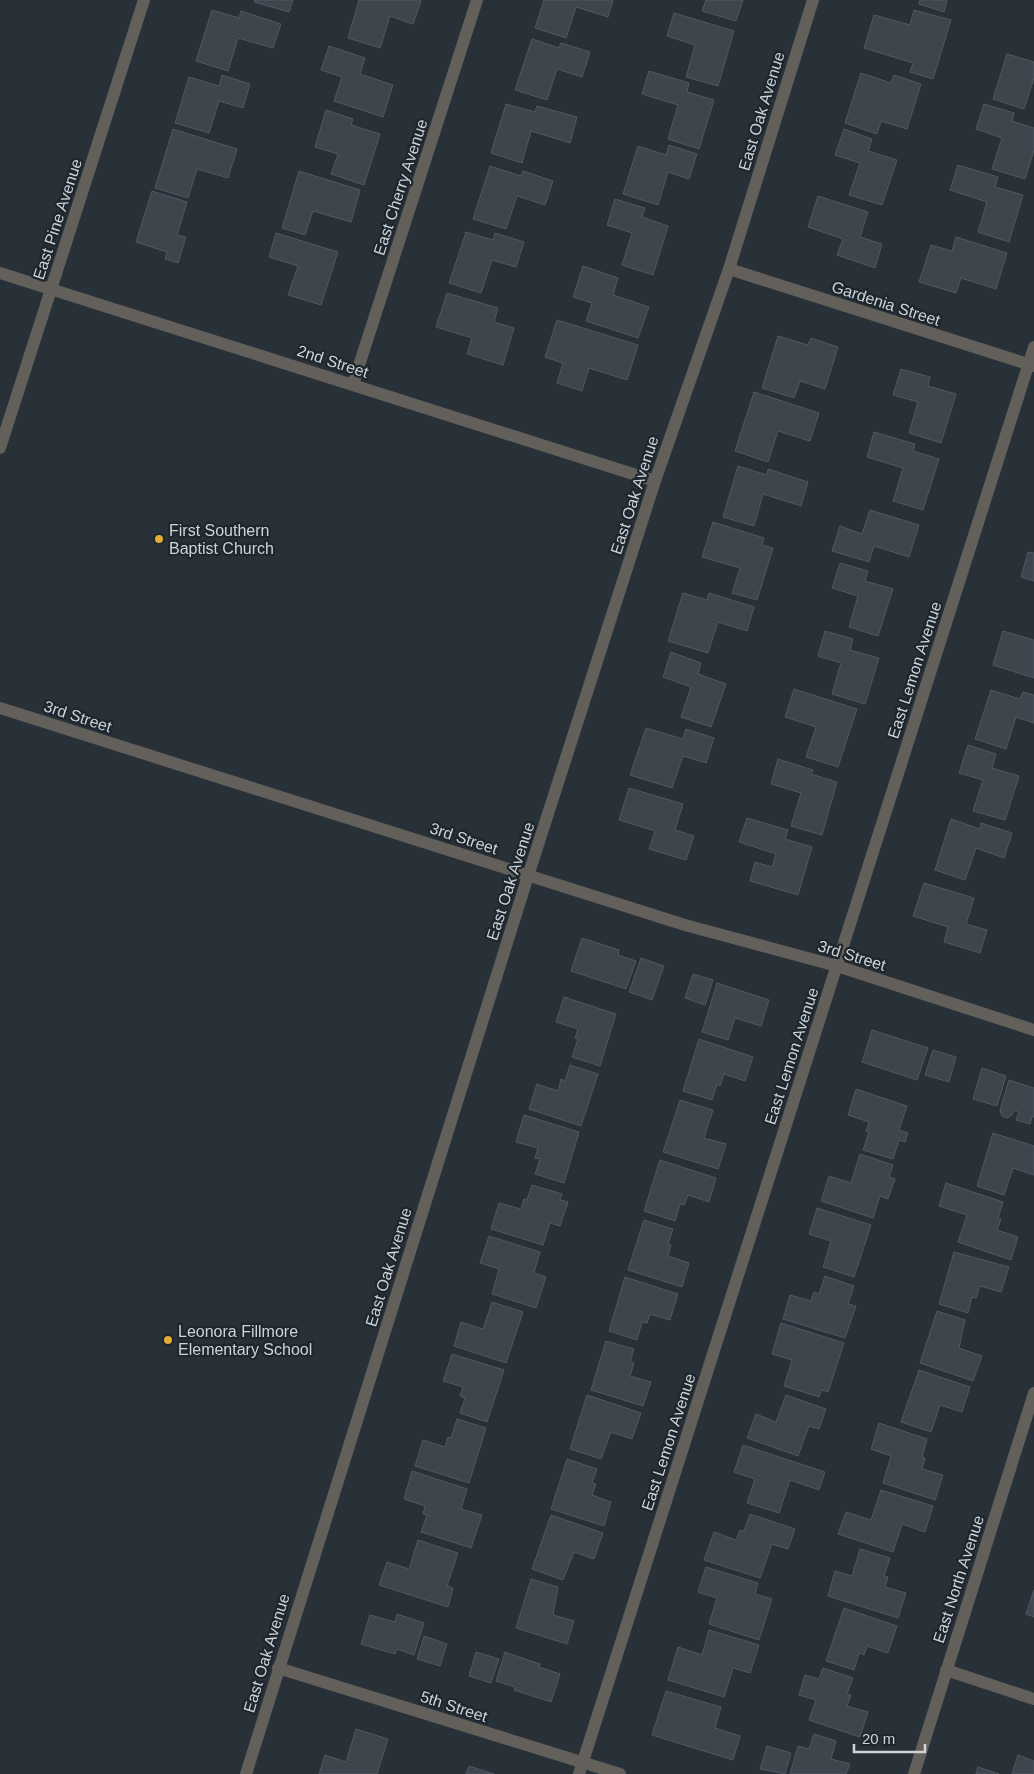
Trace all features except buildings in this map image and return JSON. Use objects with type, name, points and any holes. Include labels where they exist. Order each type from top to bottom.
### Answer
[{"type":"street","name":"East Pine Avenue","points":[[0,448],[144,0]]},
{"type":"street","name":"East Cherry Avenue","points":[[353,384],[477,0]]},
{"type":"street","name":"East Oak Avenue","points":[[246,1774],[528,876],[656,481],[729,269],[813,0]]},
{"type":"street","name":"Gardenia Street","points":[[729,269],[1031,365]]},
{"type":"street","name":"2nd Street","points":[[0,273],[656,481]]},
{"type":"street","name":"East Lemon Avenue","points":[[580,1769],[1031,365],[1034,347]]},
{"type":"street","name":"3rd Street","points":[[0,708],[685,925],[837,966],[1034,1030]]},
{"type":"street","name":"East North Avenue","points":[[914,1774],[1034,1393]]},
{"type":"street","name":"5th Street","points":[[278,1668],[580,1769],[620,1774]]},
{"type":"street","points":[[946,1670],[1034,1699]]},
{"type":"place","name":"First Southern Baptist Church","points":[[159,539]]},
{"type":"place","name":"Leonora Fillmore Elementary School","points":[[168,1340]]}]
